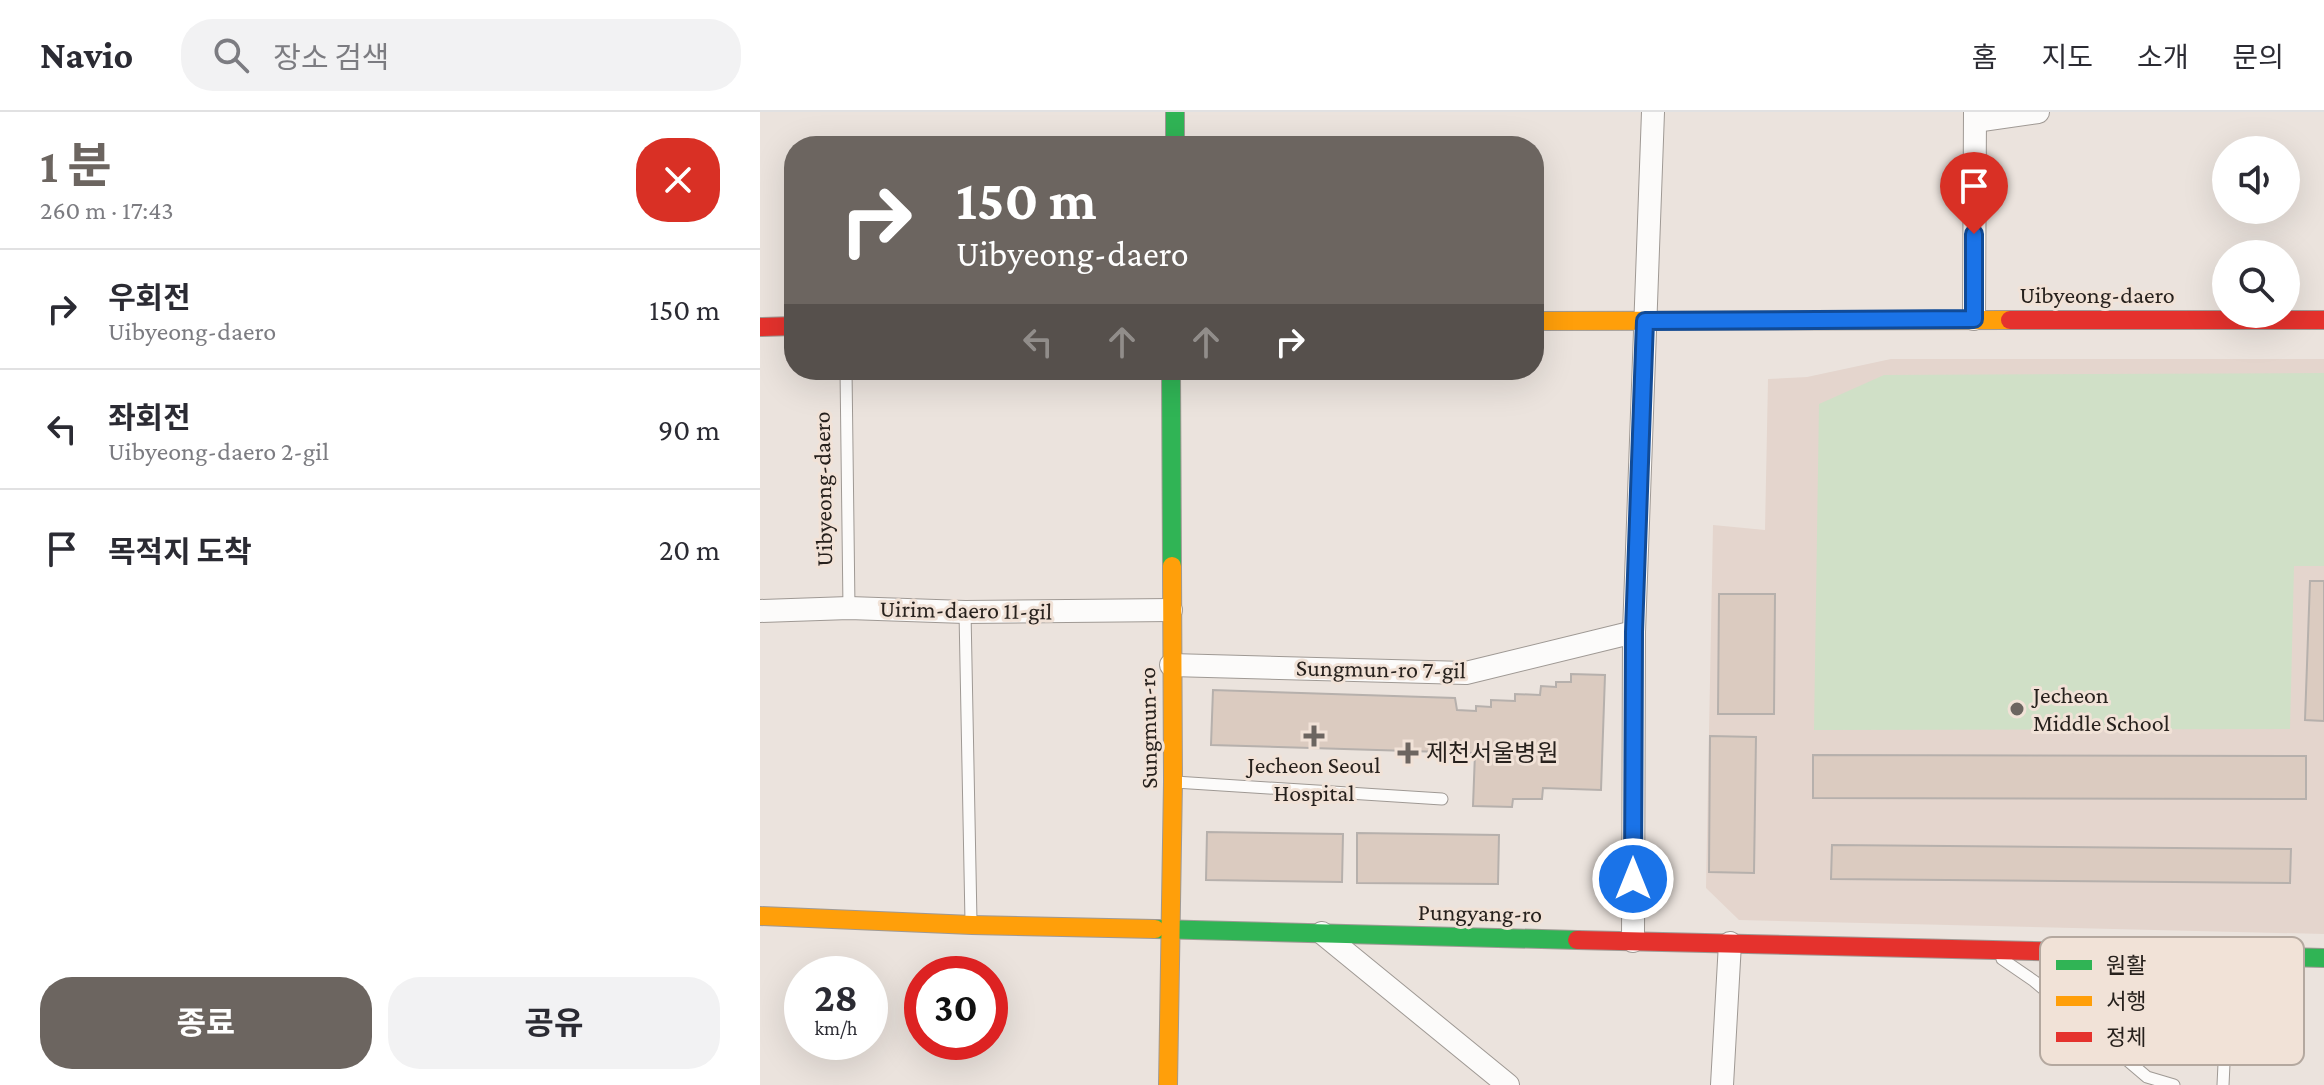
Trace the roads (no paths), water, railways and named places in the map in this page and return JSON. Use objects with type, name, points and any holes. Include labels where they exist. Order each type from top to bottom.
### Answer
[{"type":"street","points":[[1175,112],[1175,136]]},
{"type":"street","points":[[1633,941],[1634,632],[1653,112]]},
{"type":"street","points":[[1974,319],[1975,116],[2038,112]]},
{"type":"street","name":"Uibyeong-daero","points":[[1544,321],[2324,320]]},
{"type":"street","points":[[760,327],[784,326]]},
{"type":"street","name":"Sungmun-ro","points":[[1168,1085],[1173,782],[1171,380]]},
{"type":"street","name":"Uirim-daero 11-gil","points":[[760,611],[849,608],[965,612],[1171,610]]},
{"type":"street","name":"Sungmun-ro 7-gil","points":[[1171,665],[1466,673],[1634,632]]},
{"type":"street","name":"Pungyang-ro","points":[[760,916],[1170,931],[2040,951]]},
{"type":"street","points":[[1322,933],[1508,1085]]},
{"type":"street","points":[[1722,1085],[1730,943]]},
{"type":"street","name":"Pungyang-ro","points":[[2304,957],[2324,958]]},
{"type":"lane","name":"Uibyeong-daero","points":[[846,380],[849,608]]},
{"type":"lane","points":[[965,612],[972,925]]},
{"type":"lane","points":[[1173,782],[1442,799]]},
{"type":"lane","points":[[1987,950],[2040,986]]},
{"type":"lane","points":[[2133,1065],[2147,1077],[2174,1085]]},
{"type":"lane","points":[[2223,1085],[2224,1065]]},
{"type":"place","name":"Jecheon Middle School","points":[[2017,709]]},
{"type":"place","name":"Jecheon Seoul Hospital","points":[[1314,736]]},
{"type":"place","name":"제천서울병원","points":[[1408,753]]}]
